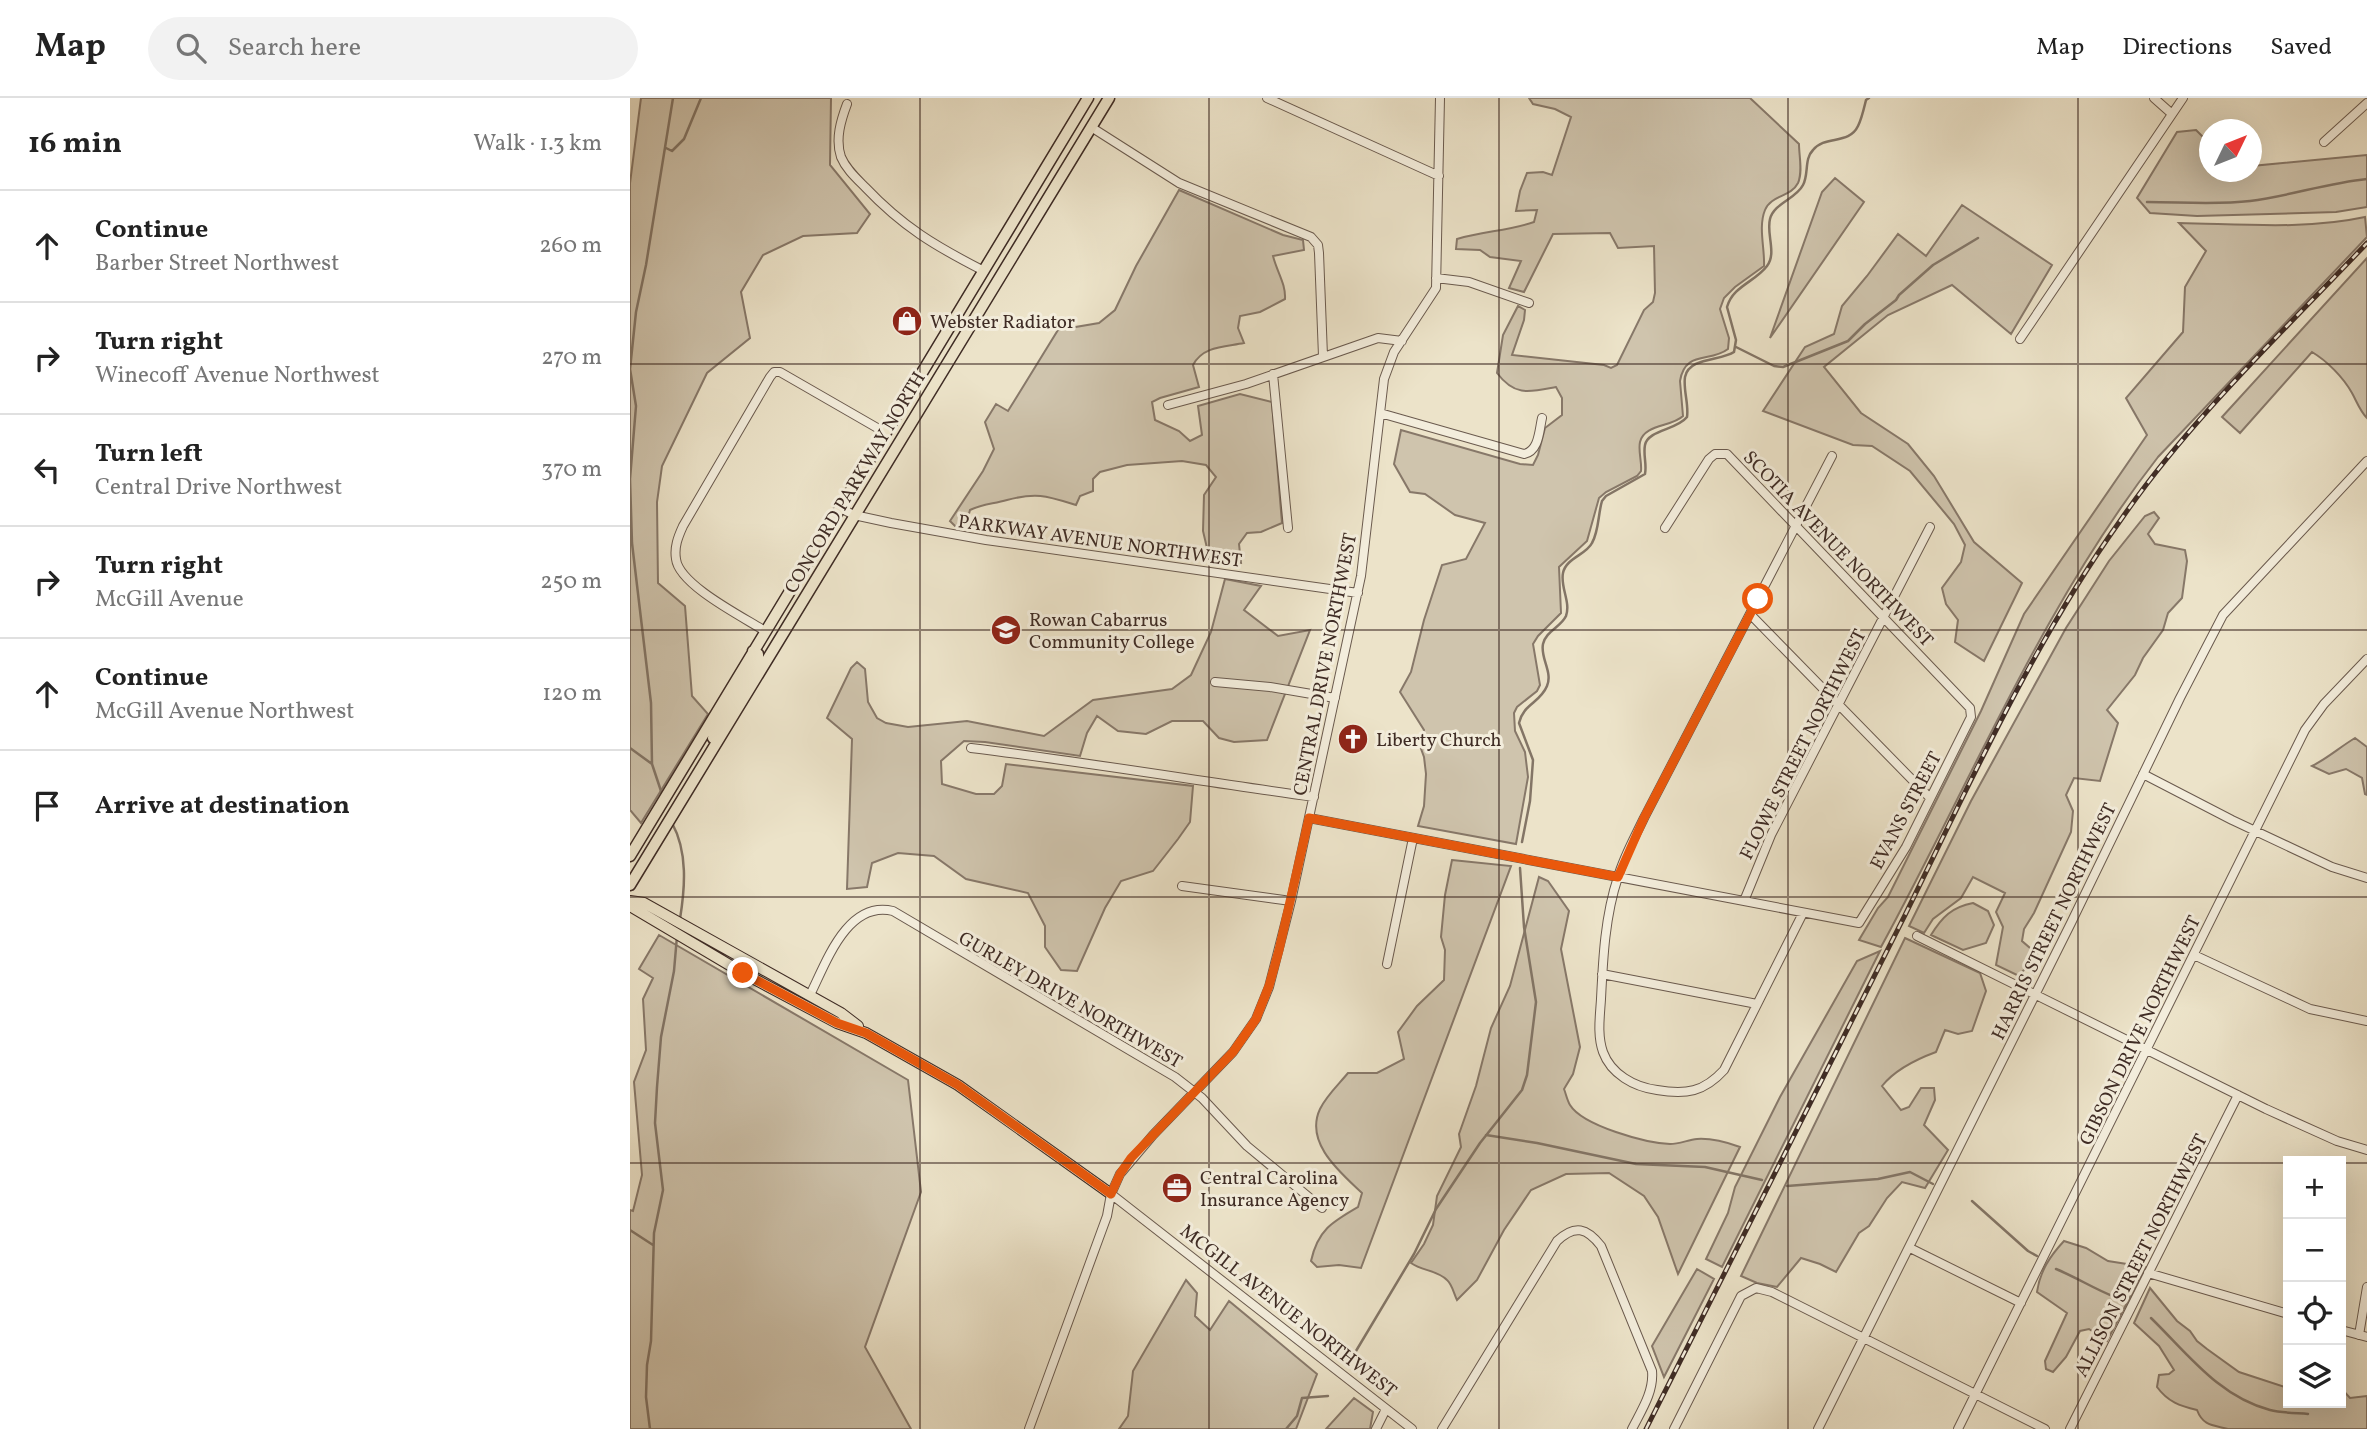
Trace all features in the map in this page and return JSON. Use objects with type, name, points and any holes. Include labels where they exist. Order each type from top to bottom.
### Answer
[{"type":"highway","name":"CONCORD PARKWAY NORTH","points":[[630,856],[1088,98]]},
{"type":"highway","name":"CONCORD PARKWAY NORTH","points":[[630,885],[1109,98]]},
{"type":"highway","points":[[1003,239],[1018,247]]},
{"type":"highway","points":[[704,764],[718,725],[758,659],[758,654],[753,651]]},
{"type":"main road","points":[[630,901],[703,950],[784,988],[794,986]]},
{"type":"main road","points":[[637,907],[710,939],[841,1013],[866,1033],[958,1085],[1111,1194]]},
{"type":"main road","points":[[719,958],[837,1023],[866,1033]]},
{"type":"street","points":[[1267,98],[1439,176]]},
{"type":"street","name":"CENTRAL DRIVE NORTHWEST","points":[[1029,1429],[1120,1174],[1131,1158],[1233,1052],[1256,1019],[1269,986],[1291,901],[1357,593],[1388,364],[1436,288],[1440,98]]},
{"type":"street","points":[[2154,98],[2172,114]]},
{"type":"street","points":[[2020,339],[2183,98]]},
{"type":"street","points":[[2324,142],[2367,103]]},
{"type":"street","points":[[848,104],[840,128],[839,144],[841,156],[851,172],[913,232],[984,271]]},
{"type":"street","points":[[1091,127],[1166,177],[1303,232],[1318,245],[1323,356]]},
{"type":"street","points":[[1436,278],[1468,282],[1529,303]]},
{"type":"street","points":[[1168,405],[1273,374],[1378,338],[1402,341]]},
{"type":"street","points":[[765,631],[687,580],[676,561],[676,550],[683,526],[770,377],[774,372],[780,372],[886,433]]},
{"type":"street","points":[[1273,374],[1288,528]]},
{"type":"street","points":[[1380,413],[1524,454],[1531,453],[1535,447],[1542,418]]},
{"type":"street","name":"SCOTIA AVENUE NORTHWEST","points":[[1665,528],[1709,459],[1721,453],[1727,454],[1970,708]]},
{"type":"street","points":[[1309,818],[1413,838],[1618,877],[1744,901],[1802,913],[1724,1070],[1713,1082],[1697,1090],[1681,1093],[1643,1088],[1624,1079],[1613,1068],[1603,1054],[1599,1037],[1603,945],[1618,877],[1639,829],[1832,456]]},
{"type":"street","name":"HARRIS STREET NORTHWEST","points":[[1818,1429],[2223,615],[2367,461]]},
{"type":"street","name":"PARKWAY AVENUE NORTHWEST","points":[[840,508],[854,515],[986,540],[1357,593]]},
{"type":"street","name":"FLOWE STREET NORTHWEST","points":[[1744,901],[1771,835],[1930,527]]},
{"type":"street","points":[[1750,614],[1930,798]]},
{"type":"street","name":"GIBSON DRIVE NORTHWEST","points":[[1958,1429],[2313,718],[2367,659]]},
{"type":"street","points":[[1215,682],[1270,687],[1335,698]]},
{"type":"street","name":"EVANS STREET","points":[[1802,913],[1859,923],[1906,847],[1971,717],[1970,708]]},
{"type":"street","points":[[971,748],[1314,797]]},
{"type":"street","points":[[2143,774],[2332,867],[2367,878]]},
{"type":"street","points":[[1387,964],[1413,838]]},
{"type":"street","points":[[1182,886],[1291,901]]},
{"type":"street","name":"GURLEY DRIVE NORTHWEST","points":[[810,995],[846,931],[861,914],[885,909],[893,911],[1195,1091],[1247,1146],[1322,1208]]},
{"type":"street","points":[[1917,936],[2238,1095],[2337,1141],[2367,1150]]},
{"type":"street","points":[[2194,955],[2310,1009],[2367,1021]]},
{"type":"street","points":[[1602,974],[1757,1004]]},
{"type":"street","name":"ALLISON STREET NORTHWEST","points":[[2070,1429],[2238,1095]]},
{"type":"street","name":"MCGILL AVENUE NORTHWEST","points":[[1111,1194],[1412,1429]]},
{"type":"street","points":[[1442,1429],[1557,1241],[1567,1233],[1577,1230],[1592,1234],[1601,1246],[1652,1371],[1653,1380],[1648,1396],[1632,1429]]},
{"type":"street","points":[[1910,1248],[2021,1303]]},
{"type":"street","points":[[2148,1273],[2283,1313]]},
{"type":"street","points":[[2346,1331],[2363,1336],[2367,1287]]},
{"type":"street","points":[[1677,1427],[1741,1296],[1756,1288],[1772,1292],[2045,1429]]},
{"type":"street","points":[[1376,1429],[1387,1409]]},
{"type":"shaded area","points":[[641,98],[831,98],[830,165],[870,214],[857,233],[803,236],[763,255],[741,292],[750,338],[707,373],[662,466],[657,502],[658,583],[685,606],[692,696],[708,714],[641,823],[630,810],[630,183]]},
{"type":"shaded area","points":[[1529,98],[1750,98],[1799,144],[1801,169],[1795,188],[1772,201],[1765,210],[1762,231],[1764,266],[1724,298],[1720,309],[1729,338],[1728,349],[1687,365],[1680,381],[1683,416],[1652,429],[1643,436],[1640,442],[1641,471],[1599,498],[1587,541],[1559,567],[1561,613],[1533,644],[1540,685],[1514,713],[1515,731],[1525,752],[1528,777],[1516,844],[1418,826],[1424,806],[1426,774],[1420,746],[1424,730],[1400,692],[1411,672],[1442,565],[1466,559],[1485,523],[1455,515],[1425,494],[1410,492],[1394,464],[1401,430],[1520,464],[1533,465],[1545,428],[1562,415],[1562,398],[1556,387],[1524,391],[1510,386],[1497,373],[1503,335],[1518,306],[1525,310],[1524,320],[1512,355],[1611,368],[1617,365],[1644,310],[1653,302],[1655,293],[1654,246],[1618,248],[1610,233],[1553,234],[1524,292],[1509,288],[1521,261],[1490,257],[1480,250],[1456,249],[1457,239],[1534,222],[1537,210],[1516,211],[1520,191],[1527,173],[1543,172],[1552,175],[1571,117],[1555,109],[1533,104]]},
{"type":"shaded area","points":[[2196,130],[2199,133],[2199,182],[2262,182],[2262,165],[2367,155],[2367,207],[2336,212],[2197,216],[2150,213],[2137,198],[2177,132]]},
{"type":"shaded area","points":[[1835,178],[1864,202],[1770,338],[1822,192]]},
{"type":"shaded area","points":[[1179,190],[1283,235],[1303,240],[1304,250],[1273,256],[1283,283],[1285,299],[1260,312],[1240,316],[1238,328],[1244,343],[1215,348],[1202,354],[1193,365],[1199,387],[1152,402],[1155,420],[1179,431],[1190,441],[1202,435],[1198,406],[1240,394],[1272,402],[1282,523],[1261,532],[1247,533],[1239,544],[1241,563],[1210,561],[1203,531],[1204,495],[1216,477],[1206,465],[1182,461],[1127,465],[1100,472],[1093,479],[1093,491],[1080,496],[1076,505],[1042,496],[1026,496],[970,510],[966,525],[955,526],[950,521],[994,449],[985,422],[996,404],[1008,411],[1058,330],[1099,323],[1115,310],[1136,266]]},
{"type":"shaded area","points":[[1962,205],[2052,265],[2011,334],[1952,285],[1888,315],[1824,367],[1861,413],[1908,444],[1934,476],[1974,542],[2022,583],[1984,661],[1955,642],[1958,620],[1946,604],[1942,588],[1961,562],[1965,545],[1954,524],[1910,471],[1872,446],[1853,445],[1763,411],[1805,347],[1834,334],[1842,306],[1898,234],[1926,256]]},
{"type":"shaded area","points":[[2365,217],[2367,237],[2158,457],[2116,514],[2043,634],[1881,947],[1859,940],[1878,908],[1888,897],[1981,711],[2024,614],[2147,435],[2126,398],[2183,332],[2185,287],[2206,251],[2179,223],[2296,225]]},
{"type":"shaded area","points":[[2367,258],[2367,418],[2339,375],[2312,352],[2240,433],[2222,417]]},
{"type":"shaded area","points":[[2154,512],[2159,518],[2148,534],[2155,544],[2185,550],[2187,561],[2182,598],[2168,613],[2163,630],[2143,658],[2135,675],[2107,710],[2118,723],[2100,781],[2074,778],[2066,795],[2073,811],[2071,832],[2024,929],[2022,941],[2037,954],[2019,976],[1996,965],[2003,927],[1996,912],[2005,893],[1973,877],[1961,898],[1933,919],[1924,933],[1909,926],[1971,801],[2066,628],[2109,561],[2145,516]]},
{"type":"shaded area","points":[[1225,579],[1261,586],[1244,610],[1278,636],[1310,630],[1267,740],[1234,742],[1219,738],[1203,721],[1172,721],[1146,734],[1118,731],[1097,716],[1087,733],[1080,756],[964,741],[941,761],[942,784],[976,794],[994,794],[1002,786],[1006,764],[1193,786],[1190,822],[1153,871],[1121,881],[1105,908],[1077,971],[1061,970],[1045,947],[1045,926],[1028,893],[966,879],[934,856],[898,853],[872,863],[867,887],[847,889],[852,739],[827,718],[851,668],[857,662],[865,669],[868,702],[877,718],[886,723],[908,727],[967,721],[1044,736],[1093,700],[1172,689],[1191,675],[1211,632]]},
{"type":"shaded area","points":[[2355,738],[2367,747],[2367,795],[2362,778],[2346,769],[2329,774],[2312,766]]},
{"type":"shaded area","points":[[1452,860],[1511,866],[1361,1268],[1339,1265],[1317,1267],[1311,1261],[1322,1234],[1358,1207],[1362,1193],[1335,1167],[1321,1145],[1316,1122],[1320,1109],[1348,1073],[1377,1073],[1404,1059],[1398,1032],[1417,1006],[1444,980],[1445,950],[1441,937]]},
{"type":"shaded area","points":[[1539,877],[1548,881],[1569,911],[1561,949],[1580,1047],[1573,1074],[1564,1089],[1570,1105],[1577,1113],[1601,1126],[1646,1140],[1670,1144],[1708,1139],[1740,1147],[1678,1274],[1658,1217],[1644,1196],[1609,1173],[1566,1174],[1531,1190],[1504,1230],[1477,1280],[1457,1300],[1450,1284],[1443,1277],[1411,1263],[1433,1225],[1437,1196],[1461,1147],[1459,1134],[1476,1086],[1491,1028],[1510,986]]},
{"type":"shaded area","points":[[1973,903],[1988,911],[1994,925],[1986,943],[1963,950],[1931,935],[1948,914]]},
{"type":"shaded area","points":[[659,935],[908,1080],[921,1192],[865,1347],[911,1429],[630,1429],[630,1210],[633,1211],[642,1175],[634,1082],[646,1050],[643,999],[653,978],[639,969]]},
{"type":"shaded area","points":[[1905,938],[1980,973],[1986,991],[1972,1031],[1958,1034],[1945,1030],[1936,1052],[1906,1066],[1882,1086],[1901,1110],[1909,1107],[1921,1088],[1934,1088],[1935,1100],[1924,1125],[1948,1150],[1925,1188],[1902,1182],[1887,1198],[1869,1226],[1859,1233],[1836,1272],[1801,1258],[1777,1287],[1741,1276]]},
{"type":"shaded area","points":[[1880,951],[1722,1267],[1706,1259],[1728,1213],[1735,1187],[1780,1097],[1857,961]]},
{"type":"shaded area","points":[[2064,1241],[2086,1248],[2108,1261],[2146,1267],[2107,1341],[2089,1329],[2080,1331],[2066,1357],[2053,1372],[2046,1369],[2045,1361],[2067,1313],[2037,1292],[2046,1264]]},
{"type":"shaded area","points":[[1697,1269],[1714,1279],[1664,1377],[1652,1346]]},
{"type":"shaded area","points":[[1186,1280],[1197,1293],[1195,1316],[1210,1330],[1229,1301],[1317,1374],[1296,1429],[1119,1429],[1128,1416],[1133,1371]]},
{"type":"shaded area","points":[[2150,1288],[2177,1321],[2207,1349],[2239,1372],[2283,1386],[2283,1408],[2346,1408],[2346,1394],[2350,1398],[2367,1396],[2367,1429],[2228,1429],[2209,1424],[2197,1410],[2170,1400],[2157,1387],[2159,1375],[2169,1374],[2174,1370],[2159,1346],[2134,1323]]},
{"type":"shaded area","points":[[1354,1398],[1373,1412],[1370,1429],[1326,1429]]},
{"type":"waterway","points":[[662,794],[652,764],[651,703],[632,543],[630,479],[636,406],[630,369],[636,312],[673,98]]},
{"type":"waterway","points":[[666,148],[672,151],[684,139],[701,98]]},
{"type":"waterway","points":[[1522,842],[1530,801],[1533,760],[1519,723],[1524,711],[1547,686],[1543,644],[1566,616],[1567,605],[1562,578],[1565,568],[1592,543],[1602,501],[1606,496],[1645,474],[1647,440],[1687,417],[1685,377],[1688,371],[1699,363],[1734,352],[1736,340],[1727,307],[1734,294],[1770,261],[1769,225],[1772,214],[1800,190],[1806,176],[1808,158],[1813,150],[1818,145],[1854,132],[1869,98]]},
{"type":"waterway","points":[[2147,202],[2250,201],[2367,179]]},
{"type":"waterway","points":[[1736,347],[1774,366],[1783,367],[1848,341],[1933,265],[1978,238]]},
{"type":"waterway","points":[[630,748],[652,764]]},
{"type":"waterway","points":[[672,823],[683,858],[684,883],[680,919]]},
{"type":"waterway","points":[[1350,1361],[1414,1254],[1436,1209],[1480,1143],[1522,1090],[1527,1075],[1536,1002],[1524,927],[1520,868]]},
{"type":"waterway","points":[[650,1429],[646,1397],[651,1341],[654,1233],[663,1190],[655,1123],[661,1037],[674,971],[677,936]]},
{"type":"waterway","points":[[1486,1135],[1636,1164],[1705,1167],[1762,1180]]},
{"type":"waterway","points":[[1787,1186],[1878,1179],[1910,1172],[1933,1184]]},
{"type":"waterway","points":[[1972,1201],[2037,1256]]},
{"type":"waterway","points":[[630,1230],[653,1245]]},
{"type":"waterway","points":[[2056,1269],[2115,1297]]},
{"type":"waterway","points":[[2151,1318],[2205,1372],[2235,1395],[2270,1410],[2308,1414]]},
{"type":"waterway","points":[[1286,1429],[1297,1416],[1302,1398],[1328,1396]]},
{"type":"railway","points":[[1646,1429],[1979,764],[2031,664],[2088,567],[2176,447],[2367,243]]},
{"type":"place","name":"Webster Radiator","points":[[907,321]]},
{"type":"place","name":"Rowan Cabarrus Community College","points":[[1006,630]]},
{"type":"place","name":"Liberty Church","points":[[1353,739]]},
{"type":"place","name":"Central Carolina Insurance Agency","points":[[1177,1188]]},
{"type":"route","points":[[743,973],[837,1023],[866,1033],[958,1085],[1111,1194],[1131,1158],[1233,1052],[1251,1029],[1269,986],[1279,950],[1309,818],[1618,877],[1644,818],[1758,599]]}]
